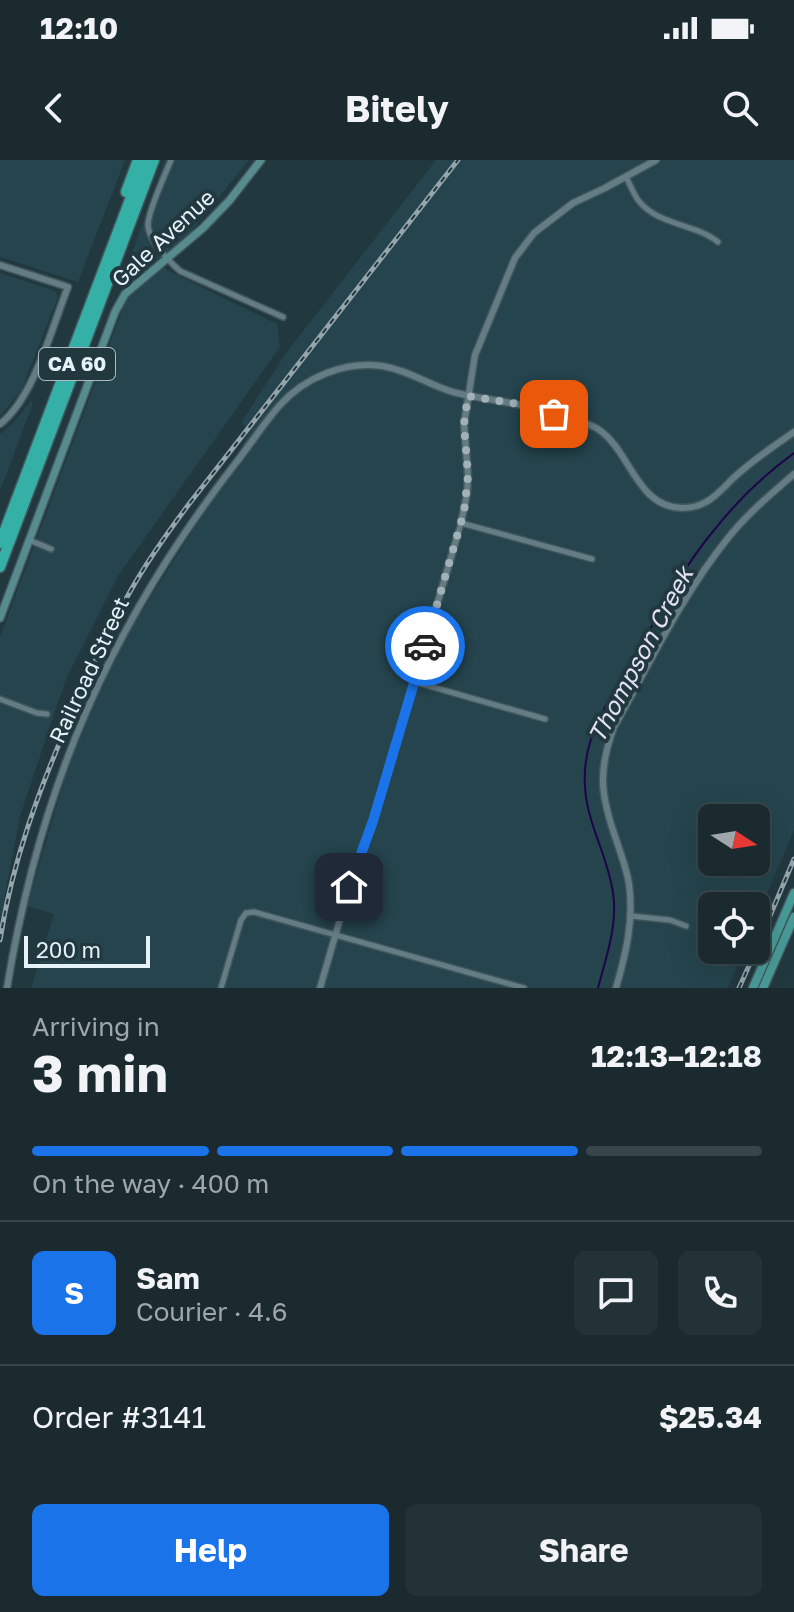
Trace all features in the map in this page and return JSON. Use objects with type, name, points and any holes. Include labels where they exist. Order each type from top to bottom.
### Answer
[{"type":"highway","name":"CA 60","points":[[0,527],[138,160]]},
{"type":"highway","name":"CA 60","points":[[0,567],[149,160]]},
{"type":"highway","points":[[0,543],[149,160]]},
{"type":"highway","points":[[0,551],[149,160]]},
{"type":"main road","name":"Gale Avenue","points":[[0,618],[115,312],[125,294],[203,228],[261,160]]},
{"type":"main road","points":[[763,988],[793,920],[790,915],[794,895]]},
{"type":"main road","points":[[753,988],[794,895]]},
{"type":"street","points":[[171,160],[149,217],[148,228],[167,259],[180,271],[283,317]]},
{"type":"street","points":[[320,988],[461,523],[467,494],[464,424],[475,355],[515,258],[534,233],[573,203],[656,160]]},
{"type":"street","points":[[626,177],[636,198],[645,208],[665,220],[709,234],[718,242]]},
{"type":"street","points":[[0,265],[68,287],[28,390],[17,408],[0,424]]},
{"type":"street","name":"Railroad Street","points":[[7,988],[17,929],[44,824],[72,744],[119,641],[167,558],[203,505],[281,403],[304,384],[327,372],[381,366],[468,396],[524,405],[590,424],[612,442],[654,499],[679,508],[705,503],[758,457],[794,432]]},
{"type":"street","points":[[616,988],[629,941],[631,916],[628,879],[607,815],[602,782],[614,727],[698,579],[729,536],[794,474]]},
{"type":"street","points":[[461,523],[592,559]]},
{"type":"street","points":[[29,540],[51,549]]},
{"type":"street","points":[[415,682],[545,719]]},
{"type":"street","points":[[0,699],[47,714]]},
{"type":"street","points":[[221,988],[241,920],[246,913],[254,912],[524,988]]},
{"type":"street","points":[[631,916],[670,920],[686,926]]},
{"type":"shaded area","points":[[0,160],[125,160],[78,282],[0,257]]},
{"type":"shaded area","points":[[165,160],[249,160],[190,233],[158,259],[167,270],[277,324],[280,347],[118,576],[66,679],[20,816],[0,921],[0,637],[122,311],[125,273]]},
{"type":"shaded area","points":[[436,160],[794,160],[794,830],[768,892],[698,892],[698,964],[738,964],[728,988],[31,988],[54,914],[27,906],[66,774],[91,709],[127,635],[213,498],[251,430],[241,423],[286,353]]},
{"type":"shaded area","points":[[0,273],[55,291],[58,297],[21,391],[0,416]]},
{"type":"shaded area","points":[[32,400],[32,406],[0,491],[0,434]]},
{"type":"waterway","name":"Thompson Creek","points":[[598,988],[610,941],[614,905],[607,866],[593,827],[585,787],[591,739],[611,697],[692,559],[742,498],[794,453]]},
{"type":"railway","points":[[0,940],[19,854],[48,772],[99,653],[138,579],[189,504],[458,160]]},
{"type":"railway","points":[[770,916],[794,859]]},
{"type":"railway","points":[[739,988],[750,964]]},
{"type":"way so far","points":[[425,646],[464,512],[468,476],[464,424],[468,396],[524,405],[554,414]]},
{"type":"route","points":[[349,887],[373,821],[425,646]]}]
